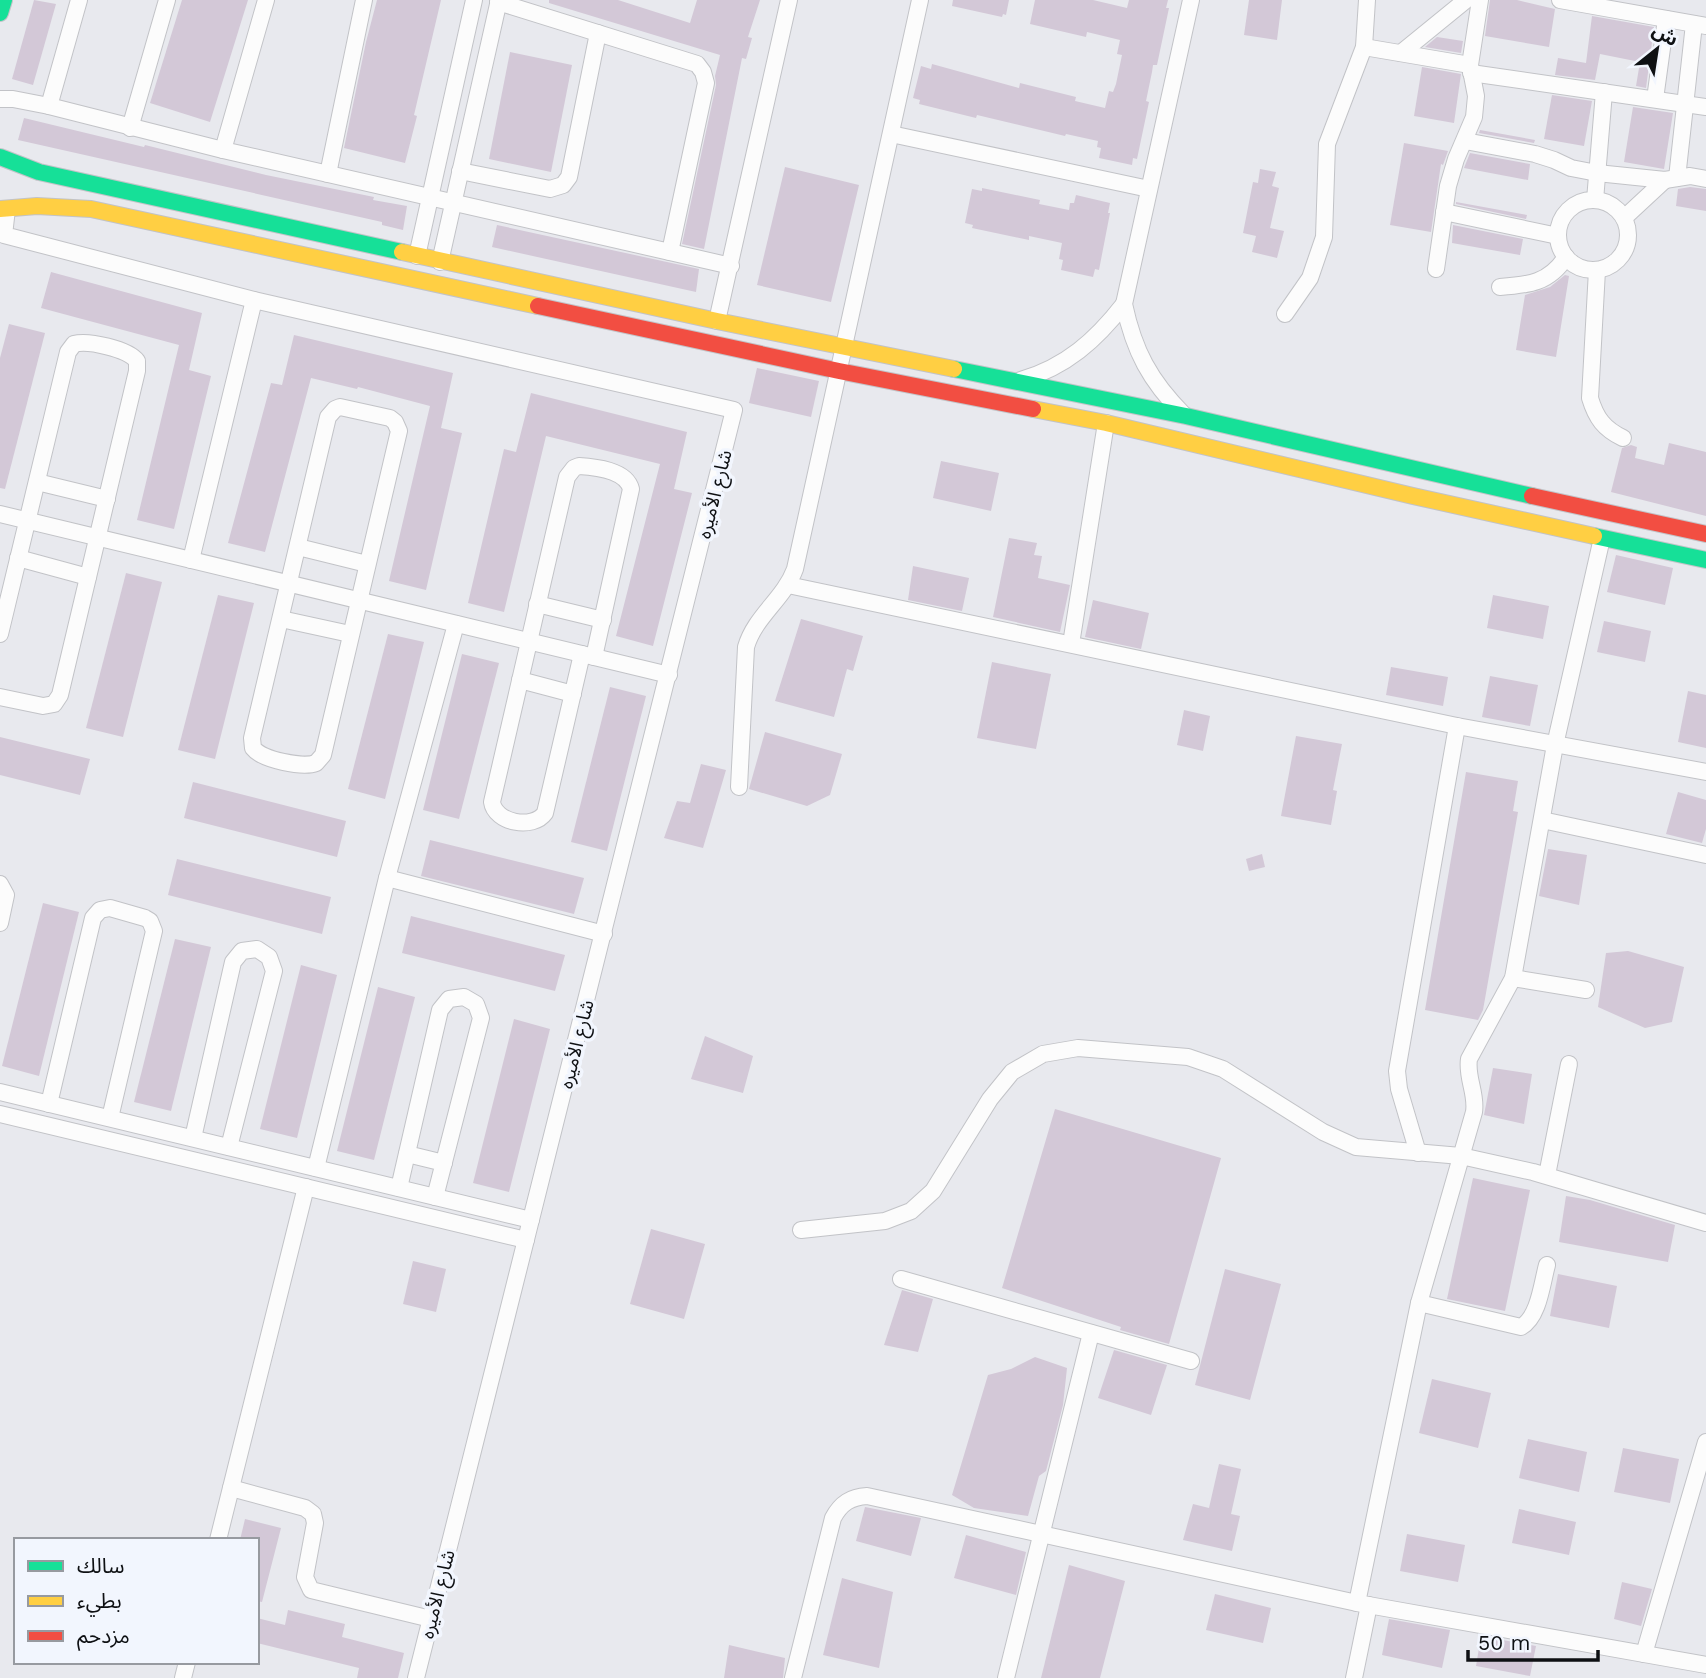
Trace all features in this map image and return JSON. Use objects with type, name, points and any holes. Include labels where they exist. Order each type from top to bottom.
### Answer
[{"type":"street","points":[[0,13],[4,0]]},
{"type":"street","points":[[49,106],[79,0]]},
{"type":"street","points":[[130,128],[167,0]]},
{"type":"street","points":[[223,150],[266,0]]},
{"type":"street","points":[[328,174],[364,0]]},
{"type":"street","points":[[417,256],[474,0]]},
{"type":"street","points":[[718,321],[789,0]]},
{"type":"street","points":[[739,787],[746,647],[759,619],[788,585],[795,569],[920,0]]},
{"type":"street","points":[[1186,416],[1163,394],[1145,366],[1131,335],[1124,304],[1191,0]]},
{"type":"street","points":[[1285,314],[1310,278],[1324,237],[1328,144],[1364,47],[1367,0]]},
{"type":"street","points":[[1401,53],[1466,0]]},
{"type":"street","points":[[1436,270],[1444,212],[1456,159],[1474,117],[1476,96],[1471,69],[1480,0]]},
{"type":"street","points":[[1567,0],[1700,25],[1671,179],[1624,218]]},
{"type":"street","points":[[440,262],[499,1],[697,65],[703,72],[706,83],[670,252]]},
{"type":"street","points":[[1655,99],[1666,19]]},
{"type":"street","points":[[460,171],[550,189],[564,185],[569,177],[598,33]]},
{"type":"street","points":[[1364,47],[1471,69],[1706,107]]},
{"type":"street","points":[[1595,200],[1604,92]]},
{"type":"street","points":[[0,99],[49,106],[223,150],[731,266]]},
{"type":"street","points":[[891,134],[1149,189]]},
{"type":"street","points":[[1465,141],[1535,154],[1572,168],[1597,173],[1671,179],[1690,176],[1706,179]]},
{"type":"street","points":[[0,157],[39,172],[440,262],[1186,416],[1418,471],[1706,534]]},
{"type":"street","points":[[1595,200],[1616,209],[1624,218],[1628,241],[1624,252],[1608,267],[1585,270],[1574,265],[1560,247],[1559,224],[1573,206],[1584,201],[1595,200]]},
{"type":"street","points":[[191,560],[254,300],[2,243],[4,209],[37,206],[91,209],[839,371],[1106,423],[1413,496],[1706,560]]},
{"type":"street","points":[[1444,212],[1558,236]]},
{"type":"street","points":[[1500,287],[1536,284],[1558,269],[1566,257]]},
{"type":"street","points":[[1597,270],[1590,398],[1601,423],[1623,438]]},
{"type":"street","name":"شارع الأميره","points":[[254,300],[734,410],[416,1678]]},
{"type":"street","points":[[1015,382],[1043,374],[1073,357],[1104,330],[1124,304]]},
{"type":"street","points":[[0,634],[70,347],[85,342],[124,351],[134,356],[138,366],[58,700],[43,706],[0,697]]},
{"type":"street","points":[[346,407],[385,417],[395,422],[399,431],[367,564],[320,759],[306,765],[261,756],[253,748],[252,738],[298,547],[331,412],[346,407]]},
{"type":"street","points":[[1071,645],[1106,423]]},
{"type":"street","points":[[579,467],[622,475],[629,483],[630,494],[603,620],[573,694],[545,813],[530,823],[502,817],[494,811],[492,802],[570,472],[579,467]]},
{"type":"street","points":[[1413,496],[1418,471]]},
{"type":"street","points":[[37,482],[107,499]]},
{"type":"street","points":[[0,514],[669,675]]},
{"type":"street","points":[[1354,1678],[1363,1604],[1419,1303],[1475,1105],[1468,1065],[1471,1054],[1513,978],[1555,745],[1602,538]]},
{"type":"street","points":[[298,547],[367,564]]},
{"type":"street","points":[[18,558],[88,577]]},
{"type":"street","points":[[788,585],[1457,726],[1706,772]]},
{"type":"street","points":[[537,604],[603,620]]},
{"type":"street","points":[[281,619],[350,634]]},
{"type":"street","points":[[325,1192],[323,1170],[387,878],[456,624]]},
{"type":"street","points":[[520,680],[573,694]]},
{"type":"street","points":[[1418,1153],[1399,1089],[1397,1071],[1457,726]]},
{"type":"street","points":[[1542,820],[1706,855]]},
{"type":"street","points":[[387,878],[604,934]]},
{"type":"street","points":[[0,884],[6,895],[0,923]]},
{"type":"street","points":[[48,1104],[93,918],[100,910],[110,908],[145,918],[150,921],[154,931],[110,1118]]},
{"type":"street","points":[[193,1138],[233,962],[242,951],[257,949],[269,957],[274,971],[229,1147]]},
{"type":"street","points":[[1513,978],[1586,990]]},
{"type":"street","points":[[400,1188],[440,1010],[449,999],[464,997],[476,1004],[481,1018],[435,1197]]},
{"type":"street","points":[[801,1230],[885,1221],[911,1211],[933,1191],[1000,1085],[1027,1062],[1060,1050],[1078,1048],[1170,1055],[1206,1062],[1223,1069],[1344,1143],[1368,1149],[1461,1156],[1547,1175],[1706,1223]]},
{"type":"street","points":[[1547,1175],[1569,1064]]},
{"type":"street","points":[[0,1092],[531,1220]]},
{"type":"street","points":[[0,1114],[526,1240]]},
{"type":"street","points":[[407,1154],[444,1163]]},
{"type":"street","points":[[281,1181],[286,1161]]},
{"type":"street","points":[[218,1538],[306,1187]]},
{"type":"street","points":[[1419,1303],[1521,1326],[1529,1322],[1533,1314],[1547,1265]]},
{"type":"street","points":[[901,1279],[1191,1362]]},
{"type":"street","points":[[1006,1678],[1091,1333]]},
{"type":"street","points":[[1644,1654],[1706,1442]]},
{"type":"street","points":[[231,1488],[305,1508],[313,1514],[315,1523],[305,1577],[311,1590],[431,1619]]},
{"type":"street","points":[[793,1678],[833,1518],[838,1508],[846,1501],[867,1496],[1363,1604],[1706,1665]]},
{"type":"building","points":[[34,0],[56,4],[33,85],[12,79]]},
{"type":"building","points":[[182,0],[248,0],[210,122],[150,103]]},
{"type":"building","points":[[377,0],[441,0],[405,163],[344,148]]},
{"type":"building","points":[[549,0],[618,0],[690,23],[697,0],[760,0],[748,37],[752,38],[746,59],[742,58],[704,249],[682,244],[720,55],[549,3]]},
{"type":"building","points":[[953,0],[1009,0],[1006,15],[1003,14],[1002,17],[952,6]]},
{"type":"building","points":[[1035,0],[1093,0],[1127,8],[1129,0],[1168,0],[1166,8],[1169,8],[1157,65],[1153,65],[1146,101],[1149,102],[1137,159],[1133,158],[1132,165],[1099,158],[1101,148],[1097,147],[1098,141],[977,115],[976,118],[919,104],[920,100],[913,98],[921,66],[931,69],[932,64],[1019,88],[1020,83],[1076,97],[1075,101],[1105,108],[1109,91],[1113,92],[1116,84],[1122,55],[1117,54],[1120,40],[1087,32],[1086,37],[1030,24]]},
{"type":"building","points":[[1249,0],[1282,0],[1277,40],[1244,35]]},
{"type":"building","points":[[1490,0],[1517,0],[1555,9],[1549,47],[1485,36]]},
{"type":"building","points":[[1592,16],[1654,27],[1646,88],[1636,86],[1640,62],[1600,54],[1595,80],[1555,75],[1558,58],[1586,63]]},
{"type":"building","points":[[1437,37],[1463,41],[1461,53],[1425,47]]},
{"type":"building","points":[[510,52],[572,65],[551,172],[489,159]]},
{"type":"building","points":[[1422,67],[1461,74],[1454,123],[1414,116]]},
{"type":"building","points":[[1552,95],[1592,101],[1584,146],[1544,139]]},
{"type":"building","points":[[1633,107],[1673,113],[1664,169],[1624,162]]},
{"type":"building","points":[[24,118],[407,206],[403,230],[382,225],[382,222],[18,140]]},
{"type":"building","points":[[1480,130],[1535,140],[1534,143],[1479,133]]},
{"type":"building","points":[[1404,143],[1448,151],[1443,165],[1441,164],[1431,232],[1390,225]]},
{"type":"building","points":[[1470,153],[1530,164],[1528,180],[1464,168]]},
{"type":"building","points":[[785,167],[859,185],[831,302],[757,285]]},
{"type":"building","points":[[1260,169],[1276,172],[1272,186],[1279,188],[1270,228],[1284,231],[1277,258],[1252,252],[1256,236],[1243,233],[1253,182],[1258,183]]},
{"type":"building","points":[[982,188],[1040,200],[1039,204],[1069,210],[1076,195],[1110,203],[1099,270],[1095,269],[1093,277],[1061,270],[1063,260],[1059,259],[1062,243],[1029,236],[1029,240],[972,228],[973,225],[965,223],[972,189],[982,191]]},
{"type":"building","points":[[1678,189],[1706,189],[1706,211],[1676,206]]},
{"type":"building","points":[[1456,202],[1527,215],[1526,219]]},
{"type":"building","points":[[497,225],[699,269],[696,292],[492,247]]},
{"type":"building","points":[[1453,225],[1523,239],[1520,255],[1452,243]]},
{"type":"building","points":[[51,272],[202,313],[189,370],[211,376],[174,529],[137,520],[179,345],[41,308]]},
{"type":"building","points":[[1565,275],[1569,276],[1556,357],[1516,350],[1525,295],[1550,287]]},
{"type":"building","points":[[9,324],[45,333],[5,489],[0,488],[0,358]]},
{"type":"building","points":[[294,335],[453,373],[441,428],[462,433],[426,590],[389,581],[430,406],[358,387],[357,389],[311,378],[265,552],[228,543],[271,383],[282,385]]},
{"type":"building","points":[[757,368],[819,381],[811,417],[749,403]]},
{"type":"building","points":[[531,393],[687,432],[674,489],[692,493],[653,646],[616,636],[660,464],[546,436],[504,612],[468,603],[504,449],[516,452]]},
{"type":"building","points":[[1669,443],[1706,452],[1706,516],[1611,492],[1622,448],[1631,445],[1637,447],[1635,458],[1664,465]]},
{"type":"building","points":[[941,461],[999,473],[991,511],[933,498]]},
{"type":"building","points":[[1009,538],[1037,543],[1034,555],[1042,556],[1038,578],[1070,585],[1060,632],[993,617]]},
{"type":"building","points":[[1616,555],[1673,568],[1665,605],[1607,592]]},
{"type":"building","points":[[913,566],[969,578],[962,611],[908,600]]},
{"type":"building","points":[[126,573],[162,582],[123,737],[86,728]]},
{"type":"building","points":[[218,595],[254,603],[215,759],[178,750]]},
{"type":"building","points":[[1493,595],[1549,606],[1543,639],[1487,628]]},
{"type":"building","points":[[1093,600],[1149,613],[1141,649],[1085,637]]},
{"type":"building","points":[[801,619],[863,636],[853,671],[847,669],[834,717],[775,701]]},
{"type":"building","points":[[1604,621],[1651,631],[1645,662],[1597,652]]},
{"type":"building","points":[[388,634],[424,642],[385,799],[348,789]]},
{"type":"building","points":[[462,654],[499,663],[459,819],[423,810]]},
{"type":"building","points":[[992,662],[1051,674],[1036,749],[977,738]]},
{"type":"building","points":[[1391,667],[1448,677],[1443,706],[1386,695]]},
{"type":"building","points":[[1490,676],[1538,685],[1530,726],[1482,717]]},
{"type":"building","points":[[610,687],[646,696],[607,851],[571,842]]},
{"type":"building","points":[[1688,691],[1706,695],[1706,748],[1678,742]]},
{"type":"building","points":[[1184,710],[1210,716],[1203,751],[1177,745]]},
{"type":"building","points":[[765,732],[842,754],[830,795],[807,806],[749,789]]},
{"type":"building","points":[[1296,736],[1342,744],[1333,790],[1337,791],[1331,825],[1281,816]]},
{"type":"building","points":[[0,737],[90,759],[80,795],[0,775]]},
{"type":"building","points":[[701,764],[726,770],[703,848],[664,838],[677,801],[690,803]]},
{"type":"building","points":[[1466,772],[1518,781],[1513,811],[1518,812],[1483,1010],[1478,1020],[1425,1010]]},
{"type":"building","points":[[193,782],[346,821],[337,857],[184,818]]},
{"type":"building","points":[[1678,792],[1706,800],[1706,829],[1702,843],[1666,834]]},
{"type":"building","points":[[430,840],[584,878],[574,914],[421,876]]},
{"type":"building","points":[[1548,849],[1587,855],[1579,905],[1539,896]]},
{"type":"building","points":[[1262,854],[1265,867],[1249,871],[1246,859]]},
{"type":"building","points":[[177,859],[331,897],[322,934],[168,895]]},
{"type":"building","points":[[43,903],[79,912],[39,1076],[2,1066]]},
{"type":"building","points":[[411,916],[565,955],[555,991],[402,953]]},
{"type":"building","points":[[175,939],[211,947],[171,1111],[134,1102]]},
{"type":"building","points":[[1628,951],[1684,967],[1672,1022],[1645,1028],[1598,1007],[1606,953]]},
{"type":"building","points":[[301,965],[337,975],[297,1138],[260,1129]]},
{"type":"building","points":[[378,987],[415,997],[374,1160],[337,1151]]},
{"type":"building","points":[[514,1019],[550,1029],[509,1192],[473,1183]]},
{"type":"building","points":[[705,1036],[753,1056],[743,1093],[691,1079]]},
{"type":"building","points":[[1493,1068],[1532,1074],[1524,1124],[1484,1115]]},
{"type":"building","points":[[1055,1109],[1221,1158],[1169,1344],[1120,1330],[1121,1327],[1002,1288]]},
{"type":"building","points":[[1473,1178],[1530,1190],[1505,1311],[1447,1299]]},
{"type":"building","points":[[1566,1196],[1590,1200],[1675,1225],[1668,1262],[1559,1242]]},
{"type":"building","points":[[651,1229],[705,1244],[684,1319],[630,1304]]},
{"type":"building","points":[[413,1261],[446,1269],[436,1312],[403,1304]]},
{"type":"building","points":[[1225,1269],[1281,1284],[1250,1400],[1195,1385]]},
{"type":"building","points":[[1558,1274],[1617,1286],[1609,1328],[1550,1316]]},
{"type":"building","points":[[902,1290],[933,1299],[918,1352],[884,1345]]},
{"type":"building","points":[[1114,1350],[1167,1365],[1151,1415],[1098,1398]]},
{"type":"building","points":[[1035,1357],[1067,1368],[1063,1405],[1046,1471],[1039,1476],[1028,1516],[974,1508],[952,1495],[988,1375],[1011,1369]]},
{"type":"building","points":[[1432,1379],[1491,1393],[1478,1448],[1419,1433]]},
{"type":"building","points":[[1528,1439],[1587,1452],[1579,1492],[1519,1478]]},
{"type":"building","points":[[1623,1448],[1679,1459],[1670,1503],[1614,1492]]},
{"type":"building","points":[[1219,1464],[1241,1469],[1231,1514],[1240,1516],[1232,1551],[1183,1540],[1193,1504],[1209,1508]]},
{"type":"building","points":[[865,1507],[921,1518],[911,1556],[856,1541]]},
{"type":"building","points":[[1519,1509],[1576,1522],[1569,1555],[1512,1543]]},
{"type":"building","points":[[245,1519],[281,1528],[262,1602],[259,1601],[259,1538],[240,1538]]},
{"type":"building","points":[[1407,1534],[1465,1545],[1458,1582],[1400,1571]]},
{"type":"building","points":[[966,1535],[1026,1552],[1016,1595],[954,1578]]},
{"type":"building","points":[[1069,1565],[1125,1581],[1100,1678],[1041,1678]]},
{"type":"building","points":[[842,1578],[893,1592],[879,1668],[823,1655]]},
{"type":"building","points":[[1622,1582],[1652,1589],[1641,1626],[1614,1619]]},
{"type":"building","points":[[1215,1594],[1271,1608],[1263,1643],[1206,1630]]},
{"type":"building","points":[[288,1610],[345,1624],[342,1637],[404,1653],[398,1678],[357,1678],[359,1668],[259,1643],[259,1618],[285,1625]]},
{"type":"building","points":[[1389,1619],[1450,1630],[1442,1668],[1382,1655]]},
{"type":"building","points":[[1481,1636],[1536,1646],[1530,1676],[1476,1666]]},
{"type":"building","points":[[729,1645],[785,1658],[783,1678],[724,1678]]},
{"type":"traffic: fast","points":[[0,13],[4,0]]},
{"type":"traffic: fast","points":[[0,157],[39,172],[402,252]]},
{"type":"traffic: fast","points":[[954,369],[1186,416],[1532,496]]},
{"type":"traffic: fast","points":[[1594,536],[1706,560]]},
{"type":"traffic: slow","points":[[0,209],[37,206],[91,209],[538,306]]},
{"type":"traffic: slow","points":[[402,252],[717,321],[954,369]]},
{"type":"traffic: slow","points":[[1033,409],[1106,423],[1594,536]]},
{"type":"traffic: jam","points":[[538,306],[839,371],[1033,409]]},
{"type":"traffic: jam","points":[[1532,496],[1706,534]]}]
